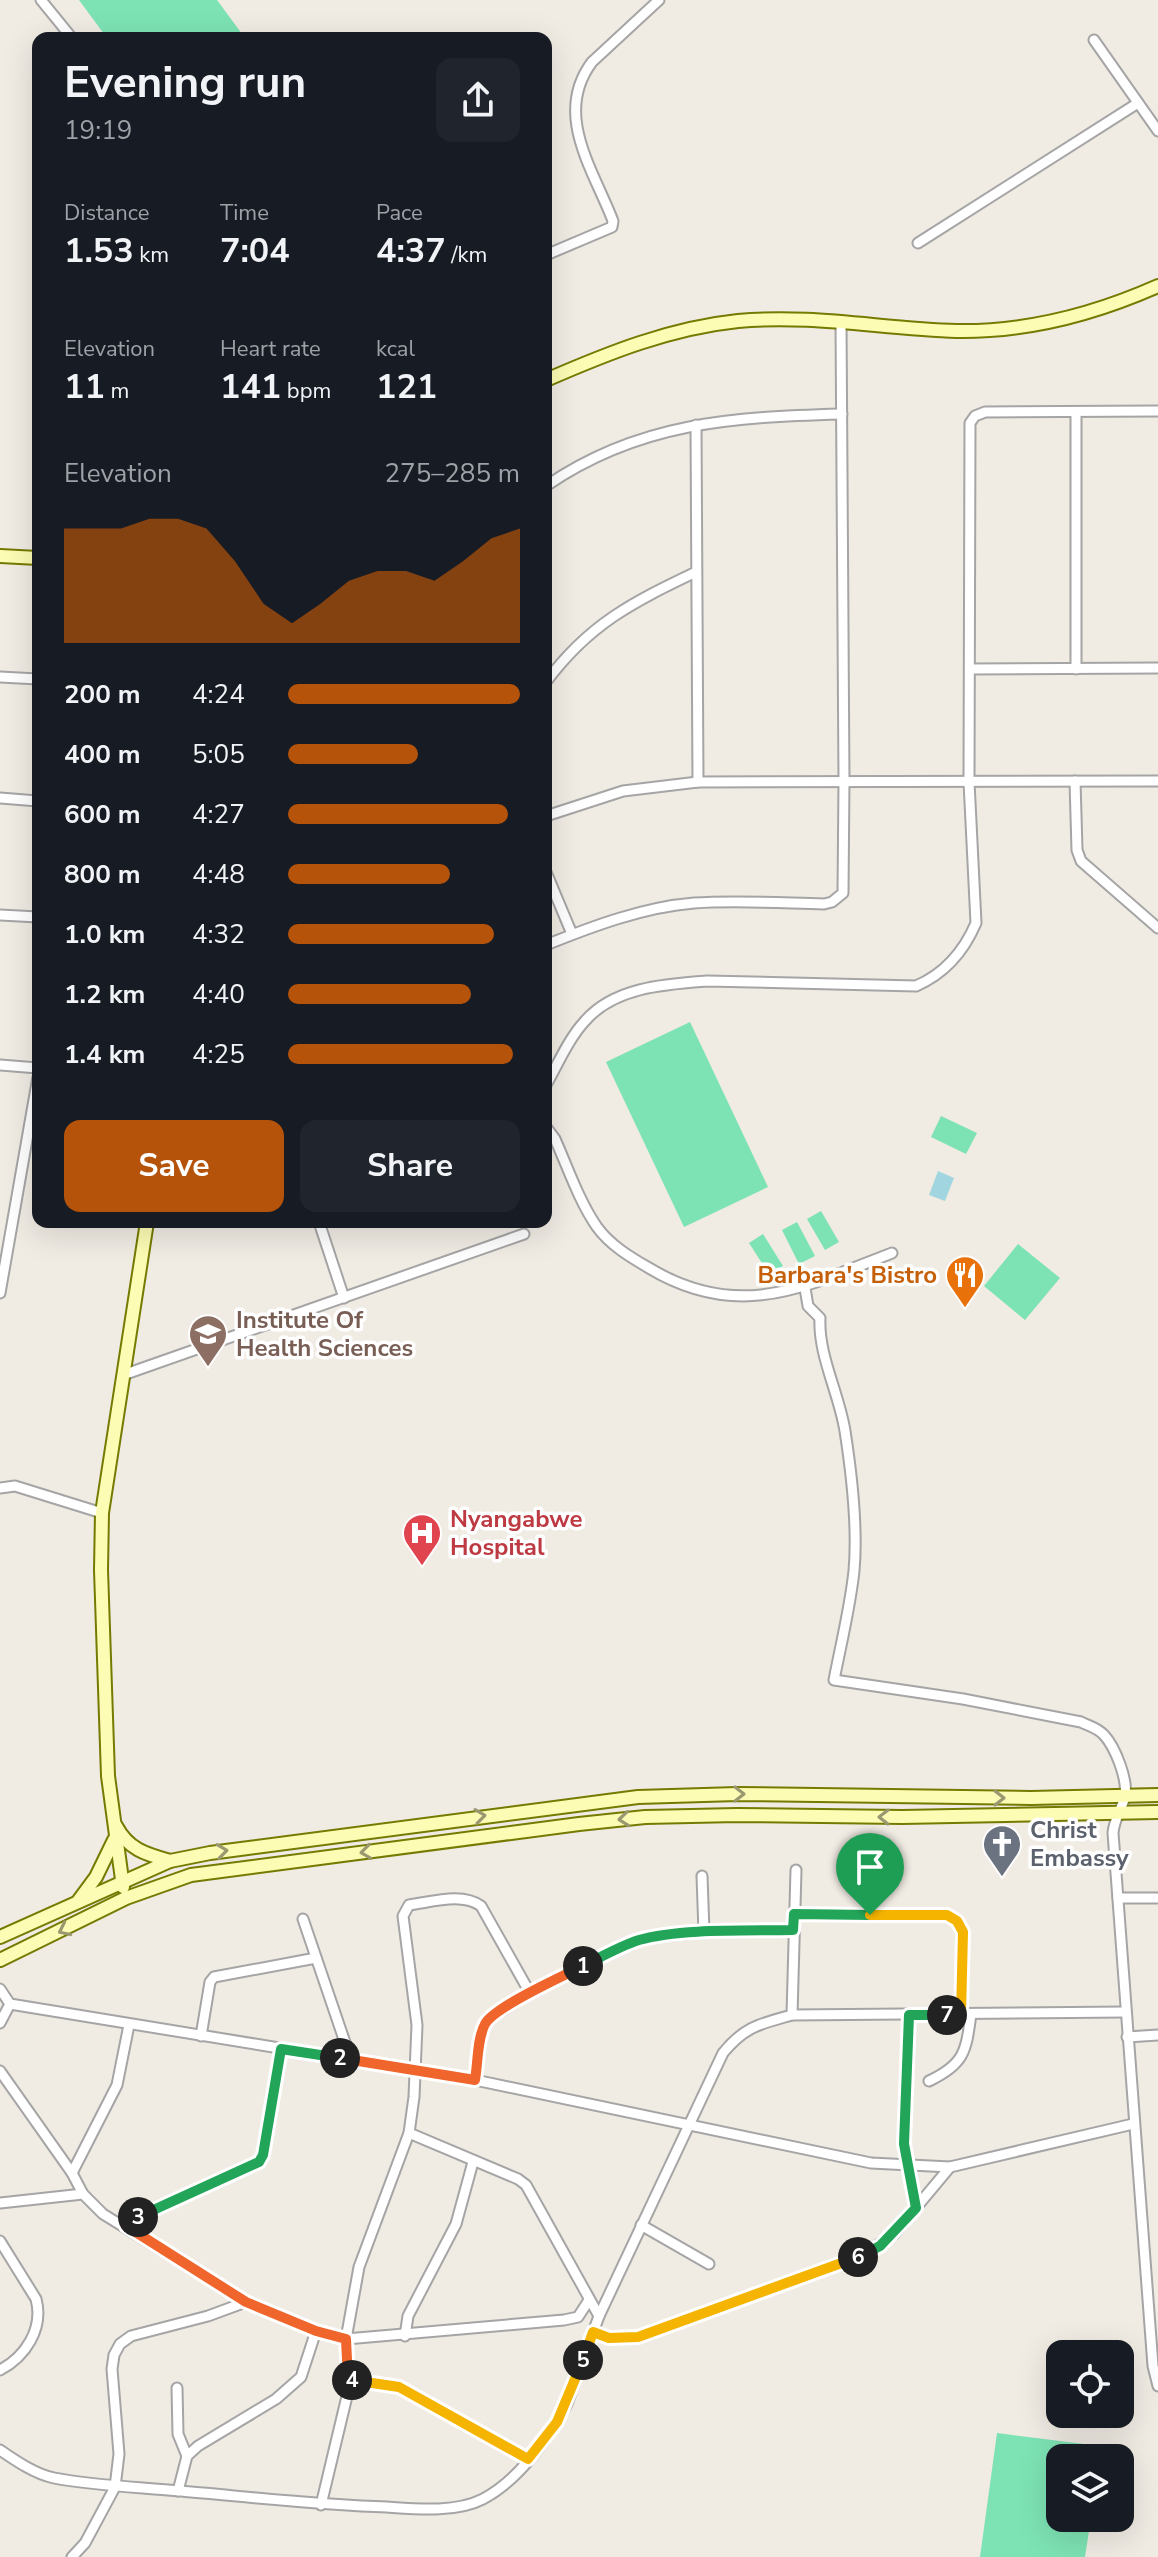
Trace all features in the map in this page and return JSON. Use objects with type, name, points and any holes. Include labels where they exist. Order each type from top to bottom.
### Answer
[{"type":"street","points":[[41,0],[67,32]]},
{"type":"street","points":[[552,252],[612,227],[613,221],[575,123],[577,90],[592,62],[659,0]]},
{"type":"street","points":[[1094,40],[1158,131]]},
{"type":"street","points":[[918,243],[1138,103]]},
{"type":"street","points":[[552,377],[629,345],[698,327],[738,321],[791,319],[992,330],[1037,325],[1089,313],[1158,286]]},
{"type":"street","points":[[552,942],[613,920],[691,903],[824,904],[843,893],[841,321]]},
{"type":"street","points":[[552,1075],[583,1023],[598,1009],[623,995],[677,983],[707,981],[916,986],[939,973],[963,948],[976,923],[969,782],[970,423],[975,416],[985,412],[1158,411]]},
{"type":"street","points":[[1076,412],[1076,669]]},
{"type":"street","points":[[552,483],[618,448],[696,425],[750,417],[842,414]]},
{"type":"street","points":[[696,425],[698,782]]},
{"type":"street","points":[[0,556],[32,558]]},
{"type":"street","points":[[552,675],[610,617],[696,572]]},
{"type":"street","points":[[970,669],[1158,668]]},
{"type":"street","points":[[0,677],[32,679]]},
{"type":"street","points":[[1075,781],[1077,850],[1081,861],[1158,928]]},
{"type":"street","points":[[552,814],[623,791],[698,782],[1158,781]]},
{"type":"street","points":[[0,798],[32,801]]},
{"type":"street","points":[[552,886],[572,934]]},
{"type":"street","points":[[0,915],[32,917]]},
{"type":"street","points":[[0,1065],[32,1068]]},
{"type":"street","points":[[0,1293],[32,1111]]},
{"type":"street","points":[[552,1135],[597,1226],[608,1239],[639,1262],[682,1284],[726,1296],[766,1295],[805,1288],[892,1253],[843,1272]]},
{"type":"street","points":[[126,1898],[112,1820],[108,1776],[102,1513],[146,1228]]},
{"type":"street","points":[[321,1228],[344,1298]]},
{"type":"street","points":[[123,1375],[524,1234]]},
{"type":"street","points":[[805,1288],[808,1306],[820,1318],[819,1332],[837,1393],[853,1509],[854,1569],[834,1680],[963,1699],[1093,1727],[1106,1737],[1112,1747],[1125,1783],[1125,1796],[1113,1833],[1133,2124],[1153,2366],[1158,2386]]},
{"type":"street","points":[[0,1488],[15,1486],[102,1513]]},
{"type":"street","points":[[0,1937],[121,1880],[170,1861],[320,1837],[638,1797],[737,1794],[981,1798],[1158,1795]]},
{"type":"street","points":[[0,1960],[126,1898],[178,1879],[234,1868],[645,1817],[902,1817],[1158,1812]]},
{"type":"street","points":[[112,1820],[122,1839],[132,1848],[170,1861]]},
{"type":"street","points":[[77,1902],[96,1877],[115,1840]]},
{"type":"street","points":[[792,2015],[796,1870]]},
{"type":"street","points":[[702,1876],[704,1932]]},
{"type":"street","points":[[321,2505],[348,2392],[346,2339],[359,2267],[409,2133],[415,2071],[416,2003],[403,1916],[409,1905],[464,1898],[473,1900],[481,1906],[530,1993]]},
{"type":"street","points":[[1118,1898],[1158,1898]]},
{"type":"street","points":[[794,1914],[947,1915],[957,1921],[963,1932],[966,2014],[962,2058],[955,2067],[929,2081]]},
{"type":"street","points":[[303,1919],[351,2060]]},
{"type":"street","points":[[475,2080],[483,2028],[488,2019],[530,1993],[639,1940],[704,1932],[793,1930]]},
{"type":"street","points":[[201,2036],[210,1982],[214,1977],[316,1958]]},
{"type":"street","points":[[0,1989],[10,2004],[475,2080],[871,2163],[950,2167],[1133,2124]]},
{"type":"street","points":[[0,2023],[10,2004]]},
{"type":"street","points":[[0,2450],[52,2478],[115,2487],[321,2505],[409,2508],[464,2505],[482,2499],[503,2485],[528,2459],[567,2404],[599,2316],[723,2053],[736,2036],[750,2027],[792,2015],[1125,2012]]},
{"type":"street","points":[[909,2015],[904,2144],[916,2208]]},
{"type":"street","points":[[72,2173],[117,2085],[129,2025]]},
{"type":"street","points":[[1127,2037],[1158,2035]]},
{"type":"street","points":[[126,2226],[157,2207],[259,2162],[263,2155],[281,2049]]},
{"type":"street","points":[[0,2071],[72,2173],[83,2194],[103,2214],[246,2302],[316,2331],[346,2339],[564,2320],[578,2317],[589,2300]]},
{"type":"street","points":[[409,2133],[526,2185],[599,2316]]},
{"type":"street","points":[[405,2336],[408,2316],[456,2224],[473,2162]]},
{"type":"street","points":[[593,2332],[609,2338],[638,2337],[866,2253],[894,2234],[950,2167]]},
{"type":"street","points":[[0,2203],[83,2194]]},
{"type":"street","points":[[641,2225],[709,2264]]},
{"type":"street","points":[[0,2241],[36,2299],[39,2310],[28,2348],[0,2370]]},
{"type":"street","points":[[72,2557],[85,2543],[115,2487],[119,2454],[112,2369],[120,2344],[131,2336],[208,2316],[246,2302]]},
{"type":"street","points":[[178,2491],[187,2456],[198,2446],[276,2399],[301,2377],[316,2331]]},
{"type":"street","points":[[348,2380],[399,2387],[528,2459]]},
{"type":"street","points":[[177,2388],[178,2434],[187,2456]]},
{"type":"green space","points":[[79,0],[217,0],[241,32],[103,32]]},
{"type":"green space","points":[[690,1022],[768,1187],[684,1227],[606,1062]]},
{"type":"green space","points":[[941,1116],[977,1133],[966,1154],[931,1137]]},
{"type":"green space","points":[[821,1211],[839,1242],[825,1250],[807,1219]]},
{"type":"green space","points":[[797,1222],[815,1256],[799,1264],[782,1230]]},
{"type":"green space","points":[[763,1234],[783,1266],[769,1274],[749,1243]]},
{"type":"green space","points":[[1018,1244],[1060,1278],[1025,1320],[984,1286]]},
{"type":"green space","points":[[997,2433],[1084,2444],[1046,2444],[1046,2532],[1089,2532],[1085,2557],[980,2557]]},
{"type":"water","points":[[938,1171],[954,1178],[945,1201],[929,1195]]},
{"type":"place","name":"Barbara's Bistro","points":[[965,1309]]},
{"type":"place","name":"Institute Of Health Sciences","points":[[208,1368]]},
{"type":"place","name":"Nyangabwe Hospital","points":[[422,1567]]},
{"type":"place","name":"Christ Embassy","points":[[1002,1878]]},
{"type":"route","points":[[794,1914],[870,1915],[947,1915],[957,1921],[963,1932],[961,2015],[909,2015],[904,2144],[916,2208],[894,2234],[866,2253],[638,2337],[609,2338],[593,2332],[567,2404],[528,2459],[399,2387],[348,2380],[346,2339],[316,2331],[246,2302],[126,2226],[157,2207],[259,2162],[263,2155],[281,2049],[475,2080],[483,2028],[488,2019],[530,1993],[626,1945],[652,1937],[704,1932],[793,1930],[794,1914]]}]
